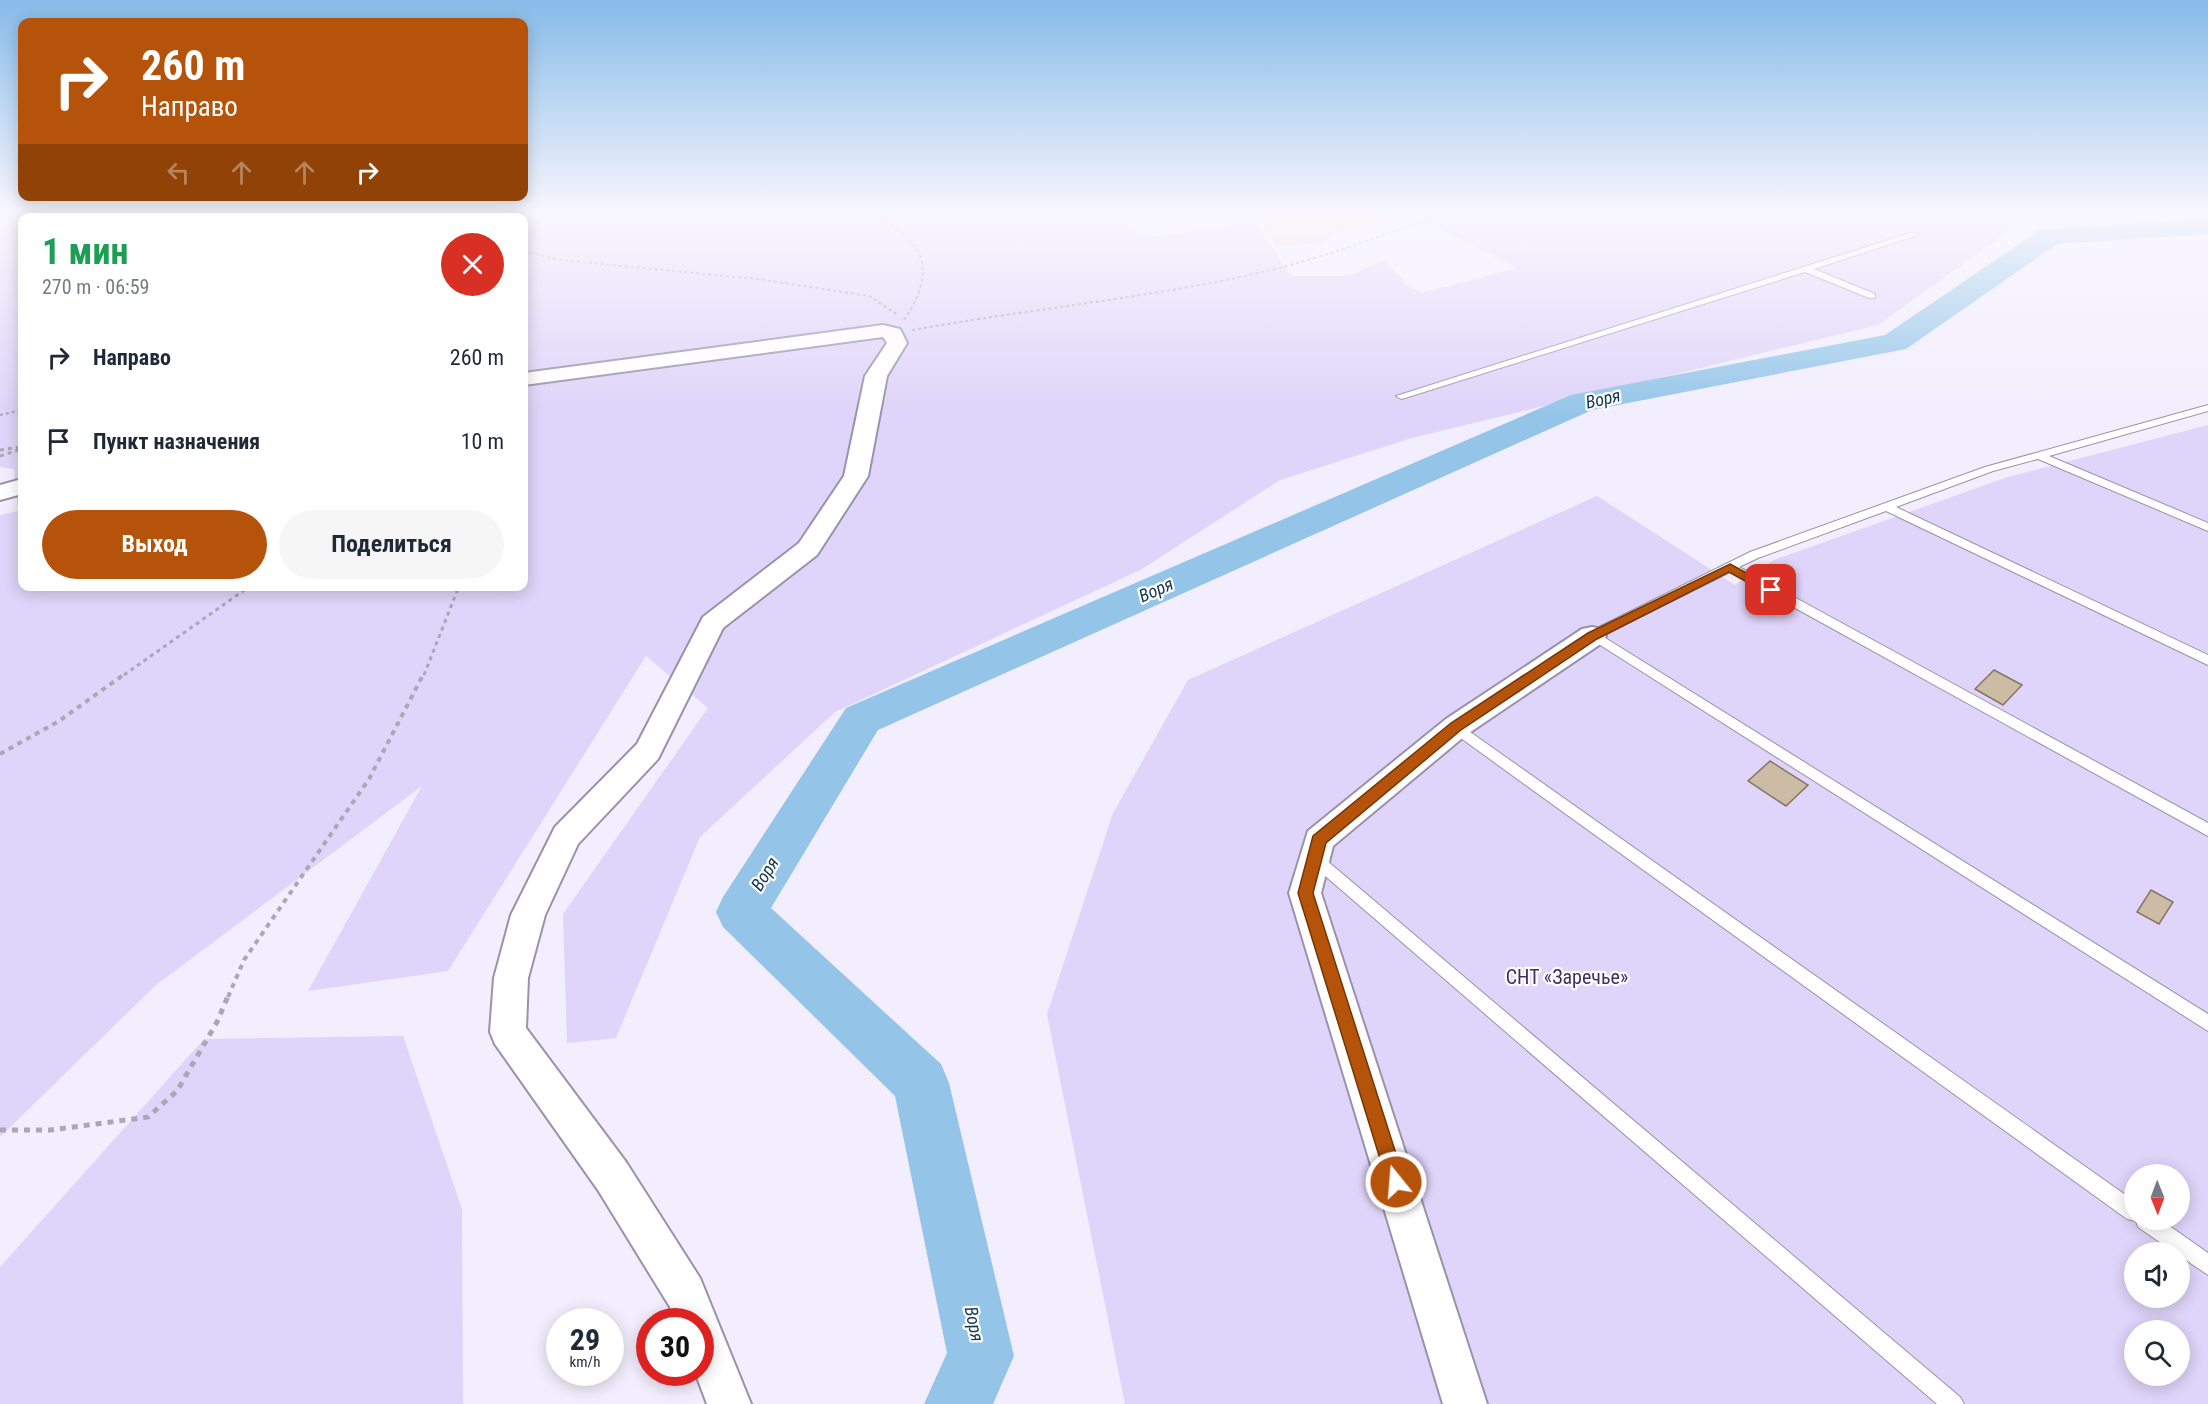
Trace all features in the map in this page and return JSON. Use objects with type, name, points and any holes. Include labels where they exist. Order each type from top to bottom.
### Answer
[{"type":"street","points":[[528,378],[883,331],[899,326],[897,344],[876,376],[856,476],[808,549],[712,623],[648,751],[566,836],[528,915],[511,978],[508,1032],[612,1176],[685,1293],[691,1308]]},
{"type":"street","points":[[0,493],[18,487]]},
{"type":"street","points":[[1465,1404],[1305,893],[1319,840],[1456,727],[1592,636]]},
{"type":"street","points":[[714,1366],[729,1404]]},
{"type":"lane","points":[[1401,396],[1766,282]]},
{"type":"lane","points":[[1837,282],[1872,296]]},
{"type":"lane","points":[[1592,636],[1754,555],[1989,470],[2208,408]]},
{"type":"lane","points":[[2188,413],[2208,420]]},
{"type":"lane","points":[[2039,455],[2208,527]]},
{"type":"lane","points":[[1887,507],[2208,660]]},
{"type":"lane","points":[[1730,567],[2208,830]]},
{"type":"lane","points":[[1592,636],[2208,1023]]},
{"type":"lane","points":[[1456,727],[2124,1205]]},
{"type":"lane","points":[[1314,858],[1953,1404]]},
{"type":"lane","points":[[2159,1230],[2208,1264]]},
{"type":"path","points":[[773,282],[868,296],[899,326]]},
{"type":"path","points":[[899,326],[914,308],[920,282]]},
{"type":"path","points":[[899,326],[1184,288],[1214,282]]},
{"type":"path","points":[[0,415],[18,411]]},
{"type":"path","points":[[0,450],[18,448]]},
{"type":"path","points":[[0,456],[18,449]]},
{"type":"path","points":[[0,754],[59,721],[243,591]]},
{"type":"path","points":[[0,1130],[51,1130],[148,1117],[177,1091],[218,1022],[244,960],[369,779],[420,684],[457,591]]},
{"type":"green space","points":[[0,282],[18,282],[18,511],[14,469],[0,467]]},
{"type":"green space","points":[[528,282],[1404,282],[1422,293],[1466,282],[1939,282],[1878,325],[1412,438],[1280,480],[1142,569],[835,712],[700,837],[616,1038],[567,1043],[563,914],[708,708],[646,656],[448,971],[308,991],[422,786],[156,985],[0,1137],[0,515],[18,511],[18,591],[528,591]]},
{"type":"green space","name":"СНТ «Заречье»","points":[[2208,425],[2208,1404],[1125,1404],[1047,1014],[1113,813],[1188,680],[1597,496],[1735,585],[1774,560],[2008,477]]},
{"type":"green space","points":[[403,1036],[462,1209],[463,1404],[0,1404],[0,1267],[204,1039]]},
{"type":"building","points":[[1994,670],[2022,685],[2003,705],[1975,689]]},
{"type":"building","points":[[1770,761],[1808,785],[1786,806],[1748,781]]},
{"type":"building","points":[[2151,890],[2173,902],[2159,924],[2137,912]]},
{"type":"waterway","name":"Воря","points":[[958,1404],[981,1356],[921,1083],[741,912],[862,719],[1583,402],[1895,342],[1983,282]]},
{"type":"route","points":[[1396,1182],[1305,893],[1319,840],[1456,727],[1592,636],[1730,567],[1771,590]]}]
